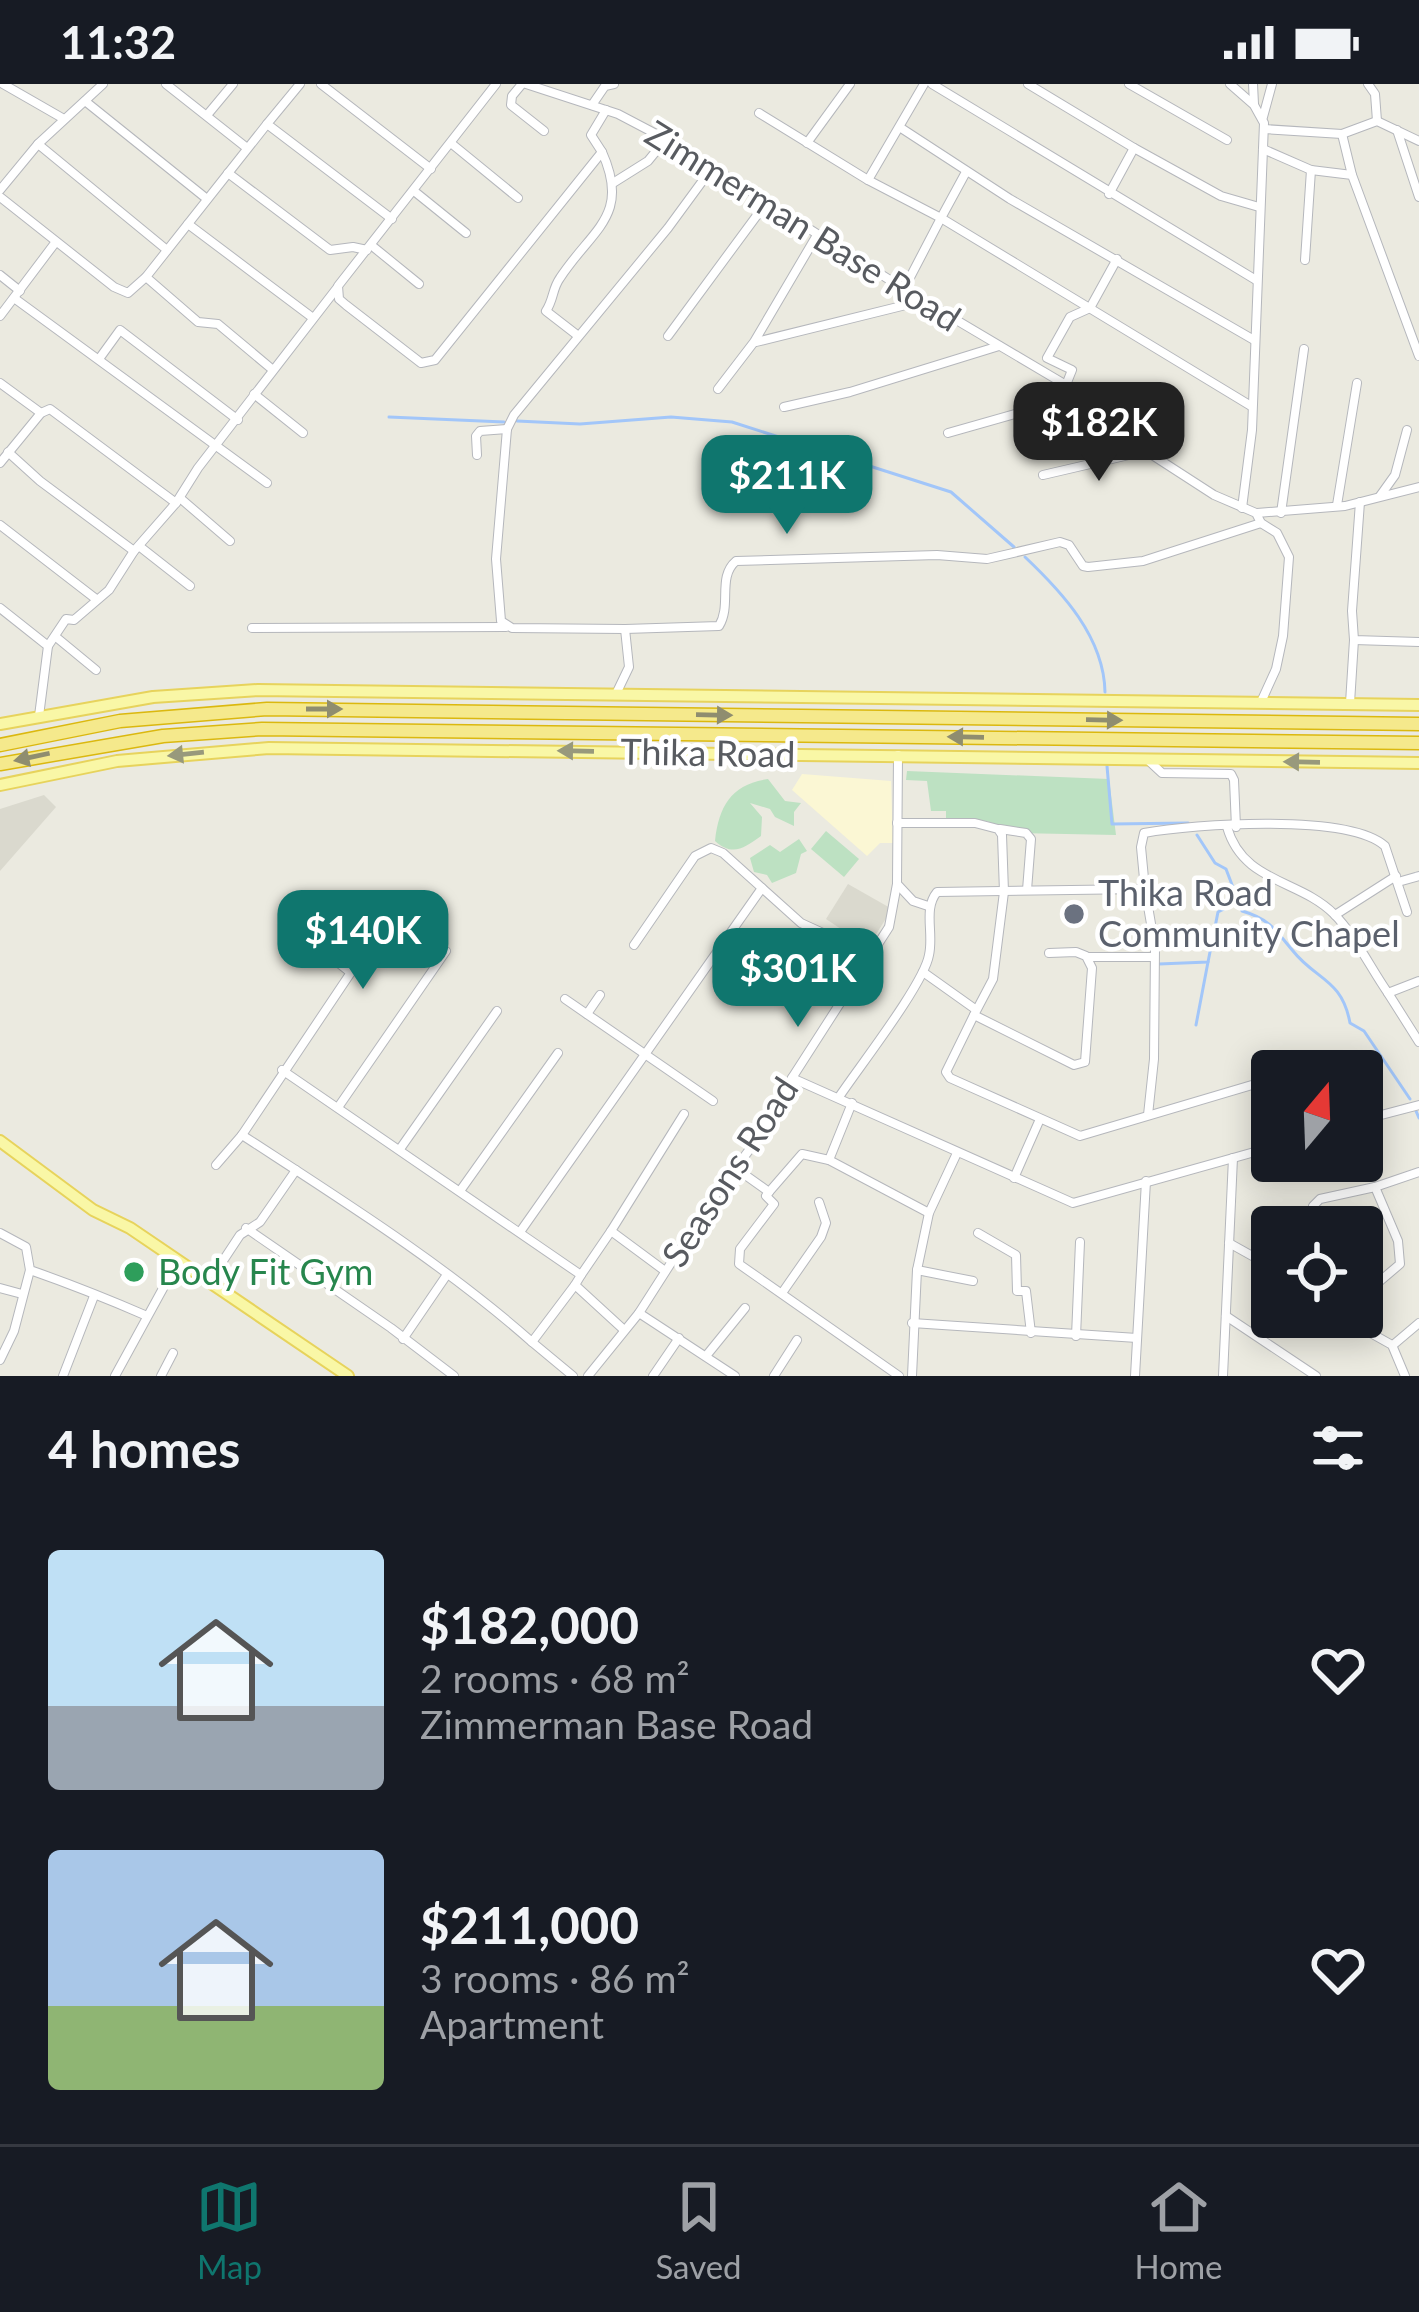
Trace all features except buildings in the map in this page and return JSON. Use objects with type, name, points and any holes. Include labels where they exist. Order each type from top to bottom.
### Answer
[{"type":"highway","name":"Thika Road","points":[[0,745],[166,715],[286,709],[1419,724]]},
{"type":"highway","name":"Thika Road","points":[[0,764],[163,736],[298,729],[1419,742]]},
{"type":"main road","name":"Thika Road","points":[[0,724],[216,692],[1419,705]]},
{"type":"main road","name":"Thika Road","points":[[0,785],[117,761],[233,749],[1419,763]]},
{"type":"main road","points":[[0,1141],[93,1210],[130,1228],[348,1376]]},
{"type":"street","points":[[103,84],[38,144],[0,194],[55,243],[124,293],[146,277],[296,88],[283,84]]},
{"type":"street","points":[[166,84],[247,148]]},
{"type":"street","points":[[208,114],[233,84]]},
{"type":"street","points":[[320,84],[431,170]]},
{"type":"street","points":[[39,716],[48,646],[66,619],[74,620],[109,590],[136,548],[178,501],[254,394],[496,84]]},
{"type":"street","points":[[524,84],[512,96],[512,105],[544,131]]},
{"type":"street","name":"Zimmerman Base Road","points":[[524,84],[606,110],[666,139],[1066,385],[1146,452],[1242,508],[1281,514],[1419,487]]},
{"type":"street","points":[[592,105],[605,86],[614,84]]},
{"type":"street","points":[[807,142],[850,84]]},
{"type":"street","points":[[868,180],[928,84],[1256,280]]},
{"type":"street","points":[[1028,84],[1205,188],[1259,207]]},
{"type":"street","points":[[1129,84],[1227,140]]},
{"type":"street","points":[[1230,84],[1263,117]]},
{"type":"street","points":[[1253,84],[1254,105]]},
{"type":"street","points":[[1242,508],[1252,430],[1263,117],[1272,84]]},
{"type":"street","points":[[1368,84],[1375,94],[1376,121]]},
{"type":"street","points":[[9,86],[65,120]]},
{"type":"street","points":[[85,101],[207,199]]},
{"type":"street","points":[[577,335],[546,311],[560,277],[612,209],[614,183],[591,135],[606,110]]},
{"type":"street","points":[[759,113],[1251,406]]},
{"type":"street","points":[[1264,129],[1342,134],[1376,121],[1419,141]]},
{"type":"street","points":[[267,124],[392,219]]},
{"type":"street","points":[[901,128],[966,172],[1254,340]]},
{"type":"street","points":[[1396,128],[1419,197]]},
{"type":"street","points":[[1342,134],[1352,175],[1419,356]]},
{"type":"street","points":[[614,183],[648,161],[666,139]]},
{"type":"street","points":[[38,144],[167,250]]},
{"type":"street","points":[[452,144],[518,198]]},
{"type":"street","points":[[1109,194],[1134,148]]},
{"type":"street","points":[[1263,149],[1311,170],[1352,175]]},
{"type":"street","points":[[338,286],[346,305],[416,361],[431,363],[602,152]]},
{"type":"street","points":[[508,626],[499,616],[496,559],[507,429],[712,168]]},
{"type":"street","points":[[1305,260],[1311,170]]},
{"type":"street","points":[[228,172],[330,250],[369,248],[419,284]]},
{"type":"street","points":[[904,289],[966,172]]},
{"type":"street","points":[[414,191],[466,233]]},
{"type":"street","points":[[668,336],[766,203]]},
{"type":"street","points":[[188,224],[313,318]]},
{"type":"street","points":[[718,389],[754,342],[817,235]]},
{"type":"street","points":[[0,316],[55,243]]},
{"type":"street","points":[[1066,385],[1072,370],[1047,358],[1070,317],[1090,308],[1117,260]]},
{"type":"street","points":[[0,275],[99,359],[267,483]]},
{"type":"street","points":[[146,277],[198,322],[218,324],[273,370]]},
{"type":"street","points":[[754,342],[923,301]]},
{"type":"street","points":[[99,359],[120,330],[238,420]]},
{"type":"street","points":[[784,407],[999,346]]},
{"type":"street","points":[[1281,514],[1304,349]]},
{"type":"street","points":[[1337,506],[1357,382]]},
{"type":"street","points":[[0,383],[41,413]]},
{"type":"street","points":[[254,394],[303,433]]},
{"type":"street","points":[[949,434],[1078,396]]},
{"type":"street","points":[[0,463],[41,413],[50,410],[230,541]]},
{"type":"street","points":[[477,455],[480,431],[507,429]]},
{"type":"street","points":[[1380,496],[1395,475],[1407,430]]},
{"type":"street","points":[[8,452],[40,481],[190,586]]},
{"type":"street","points":[[1043,475],[1146,452]]},
{"type":"street","points":[[1350,704],[1360,502]]},
{"type":"street","points":[[1256,513],[1261,523],[1277,533],[1289,557],[1283,635],[1276,669],[1261,702]]},
{"type":"street","points":[[252,628],[719,626],[726,612],[726,574],[736,561],[937,555],[987,559],[1060,542],[1069,545],[1088,568],[1143,561],[1261,523]]},
{"type":"street","points":[[0,525],[96,599]]},
{"type":"street","points":[[0,608],[48,646]]},
{"type":"street","points":[[616,694],[629,667],[625,629]]},
{"type":"street","points":[[56,636],[96,670]]},
{"type":"street","points":[[1354,640],[1419,642]]},
{"type":"street","name":"Seasons Road","points":[[588,1376],[639,1313],[734,1167],[765,1129],[893,918],[898,755]]},
{"type":"street","points":[[1148,760],[1162,773],[1231,774],[1232,827],[1238,852],[1250,866],[1335,915],[1418,1040]]},
{"type":"street","points":[[897,823],[975,823],[1026,833],[1030,839],[1027,890]]},
{"type":"street","points":[[1148,1115],[1154,1059],[1153,957],[1152,916],[1144,889],[1144,833],[1232,827],[1349,828],[1379,840],[1407,912]]},
{"type":"street","points":[[998,829],[1004,892],[994,979],[947,1075],[1080,1136],[1251,1085]]},
{"type":"street","points":[[634,945],[703,849],[723,853],[801,923],[872,956]]},
{"type":"street","points":[[1335,915],[1397,879],[1419,876]]},
{"type":"street","points":[[897,884],[913,901],[928,906]]},
{"type":"street","points":[[520,1232],[763,888]]},
{"type":"street","points":[[839,1097],[923,972],[929,956],[932,897],[944,890],[1144,889]]},
{"type":"street","points":[[216,1165],[242,1135],[372,938],[352,921]]},
{"type":"street","points":[[316,945],[350,971]]},
{"type":"street","points":[[339,1106],[446,951]]},
{"type":"street","points":[[1049,953],[1153,957]]},
{"type":"street","points":[[923,972],[975,1012],[1074,1065],[1082,1064],[1094,983],[1087,957]]},
{"type":"street","points":[[1388,993],[1419,981]]},
{"type":"street","points":[[586,1014],[600,995]]},
{"type":"street","points":[[565,999],[711,1100],[716,1089]]},
{"type":"street","points":[[400,1149],[497,1011]]},
{"type":"street","points":[[460,1192],[558,1053]]},
{"type":"street","points":[[282,1070],[581,1275]]},
{"type":"street","points":[[792,1078],[1073,1203],[1251,1153]]},
{"type":"street","points":[[829,1160],[852,1103]]},
{"type":"street","points":[[1383,1113],[1419,1105]]},
{"type":"street","points":[[532,1342],[611,1231],[684,1114]]},
{"type":"street","points":[[1014,1178],[1040,1119]]},
{"type":"street","points":[[242,1135],[510,1320],[573,1376]]},
{"type":"street","points":[[912,1376],[917,1270],[929,1213],[957,1153]]},
{"type":"street","points":[[898,1376],[737,1260],[737,1254],[774,1204],[766,1196],[798,1156],[829,1160],[929,1213]]},
{"type":"street","points":[[1222,1376],[1233,1158]]},
{"type":"street","points":[[734,1167],[769,1192]]},
{"type":"street","points":[[209,1282],[246,1228],[260,1222],[296,1170]]},
{"type":"street","points":[[1313,1206],[1320,1199],[1419,1172]]},
{"type":"street","points":[[1135,1376],[1146,1181]]},
{"type":"street","points":[[1375,1186],[1398,1241],[1400,1264],[1383,1278]]},
{"type":"street","points":[[782,1293],[821,1237],[826,1223],[818,1202]]},
{"type":"street","points":[[246,1228],[454,1376]]},
{"type":"street","points":[[611,1231],[665,1271]]},
{"type":"street","points":[[0,1233],[26,1246],[30,1270],[14,1331],[1,1355]]},
{"type":"street","points":[[978,1233],[1016,1255],[1016,1291],[1026,1291],[1031,1333]]},
{"type":"street","points":[[1076,1337],[1080,1242]]},
{"type":"street","points":[[1229,1243],[1251,1255]]},
{"type":"street","points":[[115,1376],[178,1261]]},
{"type":"street","points":[[30,1270],[146,1316]]},
{"type":"street","points":[[917,1270],[973,1281]]},
{"type":"street","points":[[403,1339],[446,1276]]},
{"type":"street","points":[[575,1285],[622,1329]]},
{"type":"street","points":[[0,1288],[22,1294]]},
{"type":"street","points":[[63,1376],[94,1296]]},
{"type":"street","points":[[706,1356],[745,1307]]},
{"type":"street","points":[[639,1313],[734,1376]]},
{"type":"street","points":[[1226,1316],[1316,1376]]},
{"type":"street","points":[[912,1323],[1137,1338]]},
{"type":"street","points":[[1392,1345],[1419,1323]]},
{"type":"street","points":[[653,1376],[680,1338]]},
{"type":"street","points":[[1380,1338],[1392,1345],[1406,1376]]},
{"type":"street","points":[[774,1376],[797,1340]]},
{"type":"street","points":[[161,1376],[172,1353]]},
{"type":"shaded area","points":[[802,774],[891,781],[893,843],[880,843],[867,856],[792,790]]},
{"type":"shaded area","points":[[44,795],[56,807],[0,871],[0,809]]},
{"type":"shaded area","points":[[848,884],[892,909],[868,947],[826,919]]},
{"type":"green space","points":[[907,771],[1109,779],[1116,835],[1010,833],[987,821],[946,820],[946,811],[931,811],[927,781],[906,780]]},
{"type":"green space","points":[[768,779],[785,801],[801,803],[794,812],[794,826],[775,817],[770,809],[750,803],[762,817],[761,836],[733,850],[721,846],[715,841],[730,798],[745,786]]},
{"type":"green space","points":[[826,831],[859,859],[844,877],[811,849]]},
{"type":"green space","points":[[799,839],[807,851],[801,854],[796,873],[772,883],[767,875],[754,872],[750,858],[770,845],[780,852]]},
{"type":"waterway","points":[[389,417],[504,422]]},
{"type":"waterway","points":[[517,421],[580,424],[671,417],[732,422],[951,492],[1014,547]]},
{"type":"waterway","points":[[1025,557],[1079,617],[1097,653],[1105,692]]},
{"type":"waterway","points":[[1107,766],[1112,824],[1188,823]]},
{"type":"waterway","points":[[1197,835],[1215,863],[1226,869],[1242,911],[1272,927],[1335,989],[1350,1023],[1364,1031],[1410,1099]]},
{"type":"waterway","points":[[1159,964],[1208,962],[1218,912],[1236,903]]},
{"type":"waterway","points":[[1196,1025],[1208,962]]},
{"type":"waterway","points":[[1416,1111],[1419,1118]]},
{"type":"place","name":"Thika Road Community Chapel","points":[[1074,914]]},
{"type":"place","name":"Body Fit Gym","points":[[134,1272]]}]
